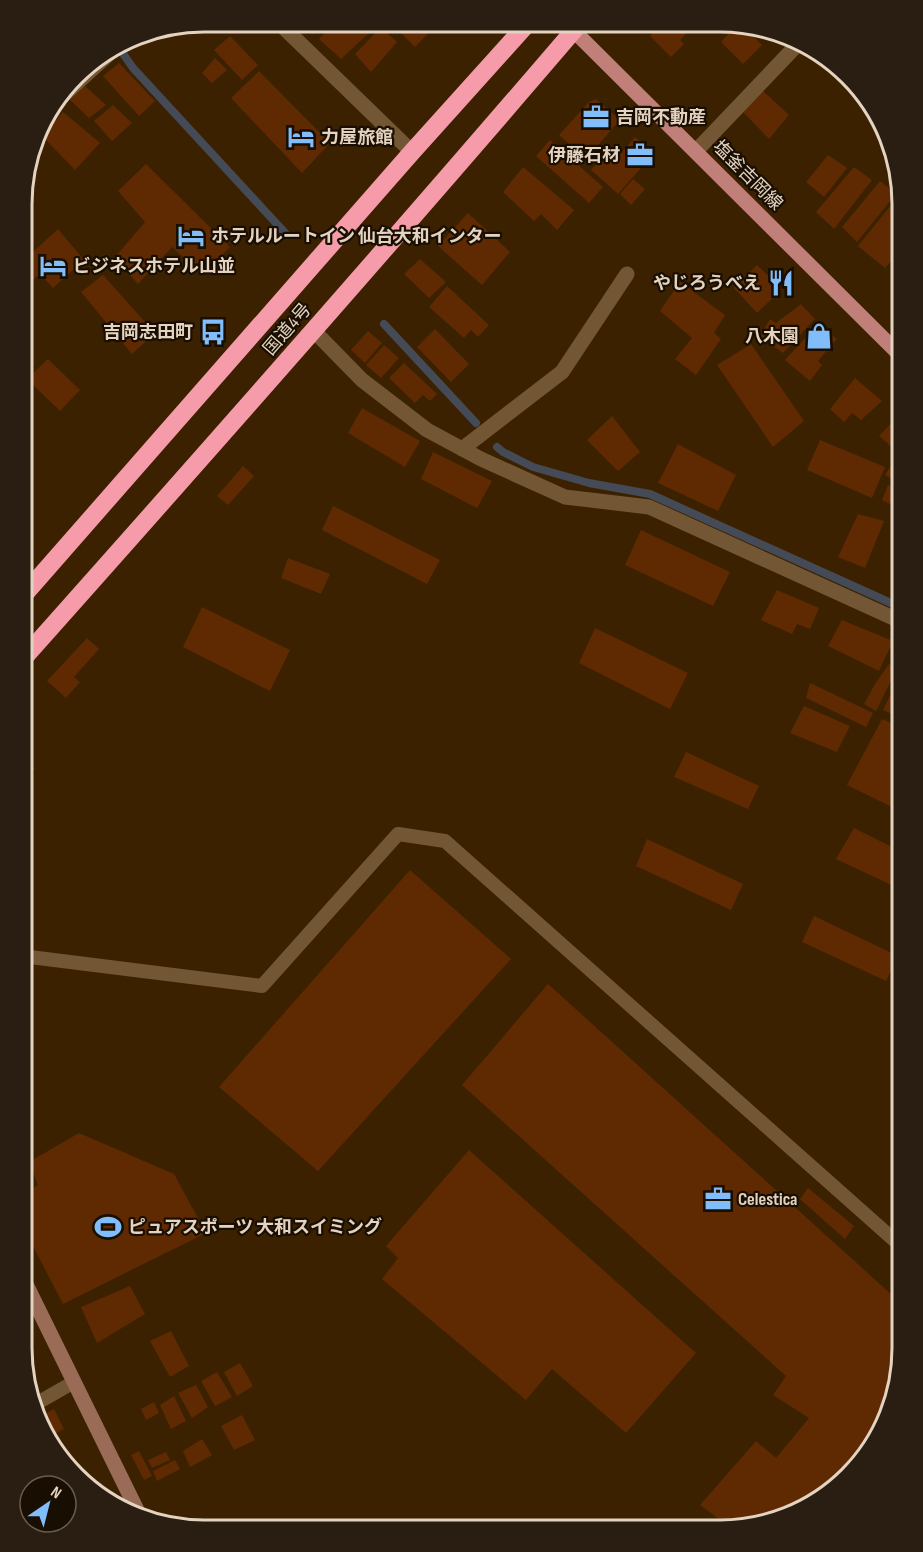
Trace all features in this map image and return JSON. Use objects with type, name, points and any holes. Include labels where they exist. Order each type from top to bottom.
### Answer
[{"type":"highway","name":"国道4号","points":[[32,586],[521,31]]},
{"type":"highway","name":"国道4号","points":[[32,649],[314,331],[520,94],[568,31]]},
{"type":"main road","name":"塩釜吉岡線","points":[[579,31],[892,347]]},
{"type":"street","points":[[287,31],[412,152]]},
{"type":"street","points":[[696,151],[793,49]]},
{"type":"street","points":[[462,449],[562,372],[627,274]]},
{"type":"street","points":[[314,331],[362,380],[427,430],[481,459],[565,497],[649,507],[892,617]]},
{"type":"street","points":[[32,1296],[135,1505]]},
{"type":"lane","points":[[32,957],[262,986],[398,834],[445,841],[891,1237]]},
{"type":"lane","points":[[40,1401],[74,1382]]},
{"type":"building","points":[[327,31],[371,31],[341,59],[319,39]]},
{"type":"building","points":[[377,31],[385,31],[397,42],[371,72],[355,54]]},
{"type":"building","points":[[399,31],[430,31],[415,47]]},
{"type":"building","points":[[654,31],[688,31],[680,40],[684,44],[671,57],[650,36]]},
{"type":"building","points":[[728,32],[752,35],[762,45],[743,64],[721,42]]},
{"type":"building","points":[[230,36],[258,65],[242,80],[214,50]]},
{"type":"building","points":[[215,58],[227,70],[212,83],[202,73]]},
{"type":"building","points":[[119,63],[155,101],[139,116],[103,76]]},
{"type":"building","points":[[259,71],[330,143],[302,173],[231,98]]},
{"type":"building","points":[[85,86],[106,105],[89,118],[69,99]]},
{"type":"building","points":[[763,91],[789,115],[769,139],[743,112]]},
{"type":"building","points":[[596,99],[620,120],[586,159],[559,135],[589,102]]},
{"type":"building","points":[[113,105],[132,123],[112,141],[94,121]]},
{"type":"building","points":[[63,112],[100,143],[75,170],[45,139],[51,125]]},
{"type":"building","points":[[635,137],[654,153],[618,194],[591,170],[608,150],[617,158]]},
{"type":"building","points":[[550,140],[603,187],[589,203],[536,156]]},
{"type":"building","points":[[828,155],[847,168],[824,197],[806,182]]},
{"type":"building","points":[[146,164],[230,247],[203,275],[172,247],[138,284],[114,258],[145,222],[118,191]]},
{"type":"building","points":[[523,167],[574,210],[557,230],[541,214],[534,221],[503,192]]},
{"type":"building","points":[[854,167],[872,180],[834,229],[816,212]]},
{"type":"building","points":[[633,179],[645,189],[631,205],[620,194]]},
{"type":"building","points":[[880,181],[891,190],[892,199],[857,242],[842,227]]},
{"type":"building","points":[[892,204],[892,260],[885,268],[858,246]]},
{"type":"building","points":[[468,213],[510,252],[482,285],[438,246]]},
{"type":"building","points":[[58,229],[84,260],[53,288],[40,274],[32,281],[32,253]]},
{"type":"building","points":[[420,259],[446,282],[429,298],[404,274]]},
{"type":"building","points":[[757,265],[782,289],[757,313],[734,288]]},
{"type":"building","points":[[103,275],[155,333],[132,354],[81,292]]},
{"type":"building","points":[[680,282],[725,315],[714,333],[721,339],[696,375],[675,359],[692,338],[660,311]]},
{"type":"building","points":[[447,286],[489,325],[478,337],[471,330],[464,338],[429,307]]},
{"type":"building","points":[[801,304],[815,319],[783,353],[760,336],[770,319],[776,323]]},
{"type":"building","points":[[817,325],[837,339],[818,361],[822,365],[810,381],[785,360]]},
{"type":"building","points":[[435,329],[469,364],[451,382],[417,347]]},
{"type":"building","points":[[368,331],[382,343],[365,363],[351,350]]},
{"type":"building","points":[[751,344],[804,421],[773,447],[717,365]]},
{"type":"building","points":[[384,345],[399,358],[381,378],[366,365]]},
{"type":"building","points":[[48,359],[80,390],[60,411],[32,384],[32,374]]},
{"type":"building","points":[[404,363],[437,394],[430,401],[423,395],[415,403],[389,378]]},
{"type":"building","points":[[855,378],[882,401],[861,420],[852,413],[844,422],[830,409]]},
{"type":"building","points":[[362,408],[420,441],[405,467],[348,433]]},
{"type":"building","points":[[612,416],[640,452],[618,471],[587,440]]},
{"type":"building","points":[[892,423],[892,447],[879,436]]},
{"type":"building","points":[[820,440],[885,467],[872,498],[807,470]]},
{"type":"building","points":[[678,444],[736,475],[718,511],[658,483]]},
{"type":"building","points":[[433,452],[492,481],[477,508],[421,479]]},
{"type":"building","points":[[892,465],[892,479],[885,475]]},
{"type":"building","points":[[243,466],[254,476],[228,505],[217,496]]},
{"type":"building","points":[[888,485],[892,486],[892,505],[882,500]]},
{"type":"building","points":[[333,506],[440,560],[427,584],[322,530]]},
{"type":"building","points":[[858,514],[884,521],[865,568],[838,557]]},
{"type":"building","points":[[641,530],[730,572],[713,606],[625,565]]},
{"type":"building","points":[[288,558],[330,574],[321,594],[281,578]]},
{"type":"building","points":[[777,590],[819,608],[810,629],[797,624],[792,634],[761,620]]},
{"type":"building","points":[[202,607],[290,650],[270,691],[183,647]]},
{"type":"building","points":[[842,620],[892,640],[879,671],[828,646]]},
{"type":"building","points":[[595,628],[688,673],[670,709],[579,663]]},
{"type":"building","points":[[87,638],[99,649],[74,677],[80,682],[66,698],[47,681]]},
{"type":"building","points":[[889,664],[892,665],[892,680],[876,711],[864,704]]},
{"type":"building","points":[[810,683],[873,713],[866,727],[806,698]]},
{"type":"building","points":[[892,692],[892,714],[883,710]]},
{"type":"building","points":[[804,706],[850,726],[837,752],[790,733]]},
{"type":"building","points":[[882,719],[892,723],[891,807],[847,785]]},
{"type":"building","points":[[686,752],[759,786],[748,809],[674,777]]},
{"type":"building","points":[[854,828],[891,847],[891,885],[836,859]]},
{"type":"building","points":[[647,839],[743,884],[731,910],[636,866]]},
{"type":"building","points":[[410,870],[511,959],[318,1171],[219,1087]]},
{"type":"building","points":[[814,916],[891,953],[891,970],[886,981],[802,942]]},
{"type":"building","points":[[548,984],[891,1294],[891,1360],[886,1393],[868,1434],[856,1453],[841,1470],[806,1497],[764,1515],[720,1520],[700,1505],[756,1441],[776,1458],[809,1418],[773,1395],[786,1376],[462,1085]]},
{"type":"building","points":[[79,1133],[174,1174],[206,1233],[63,1304],[32,1244],[32,1189],[38,1185],[32,1170],[32,1160]]},
{"type":"building","points":[[469,1150],[696,1353],[626,1433],[552,1369],[526,1400],[382,1279],[398,1258],[386,1246]]},
{"type":"building","points":[[808,1188],[854,1226],[845,1239],[800,1199]]},
{"type":"building","points":[[130,1286],[145,1314],[97,1343],[81,1307]]},
{"type":"building","points":[[171,1331],[189,1366],[170,1377],[150,1341]]},
{"type":"building","points":[[240,1363],[253,1386],[237,1396],[224,1372]]},
{"type":"building","points":[[217,1372],[232,1397],[215,1406],[201,1381]]},
{"type":"building","points":[[196,1385],[208,1407],[192,1418],[178,1393]]},
{"type":"building","points":[[174,1396],[186,1421],[171,1429],[160,1405]]},
{"type":"building","points":[[154,1402],[159,1413],[146,1420],[141,1409]]},
{"type":"building","points":[[54,1409],[64,1429],[55,1434],[45,1414]]},
{"type":"building","points":[[242,1415],[255,1440],[234,1450],[221,1426]]},
{"type":"building","points":[[202,1439],[212,1455],[190,1467],[183,1451]]},
{"type":"building","points":[[139,1451],[152,1476],[144,1480],[131,1455]]},
{"type":"building","points":[[166,1452],[170,1460],[152,1468],[148,1460]]},
{"type":"building","points":[[175,1460],[180,1469],[157,1481],[153,1471]]},
{"type":"waterway","points":[[122,52],[133,68],[287,235]]},
{"type":"waterway","points":[[384,324],[476,423]]},
{"type":"waterway","points":[[497,447],[533,467],[589,483],[650,494],[892,603]]},
{"type":"place","name":"吉岡不動産","points":[[596,117]]},
{"type":"place","name":"力屋旅館","points":[[301,137]]},
{"type":"place","name":"伊藤石材","points":[[640,155]]},
{"type":"place","name":"ホテルルートイン 仙台大和インター","points":[[191,236]]},
{"type":"place","name":"ビジネスホテル山並","points":[[53,266]]},
{"type":"place","name":"やじろうべえ","points":[[781,283]]},
{"type":"place","name":"吉岡志田町","points":[[213,332]]},
{"type":"place","name":"八木園","points":[[819,336]]},
{"type":"place","name":"Celestica","points":[[718,1199]]},
{"type":"place","name":"ピュアスポーツ 大和スイミング","points":[[108,1227]]}]
